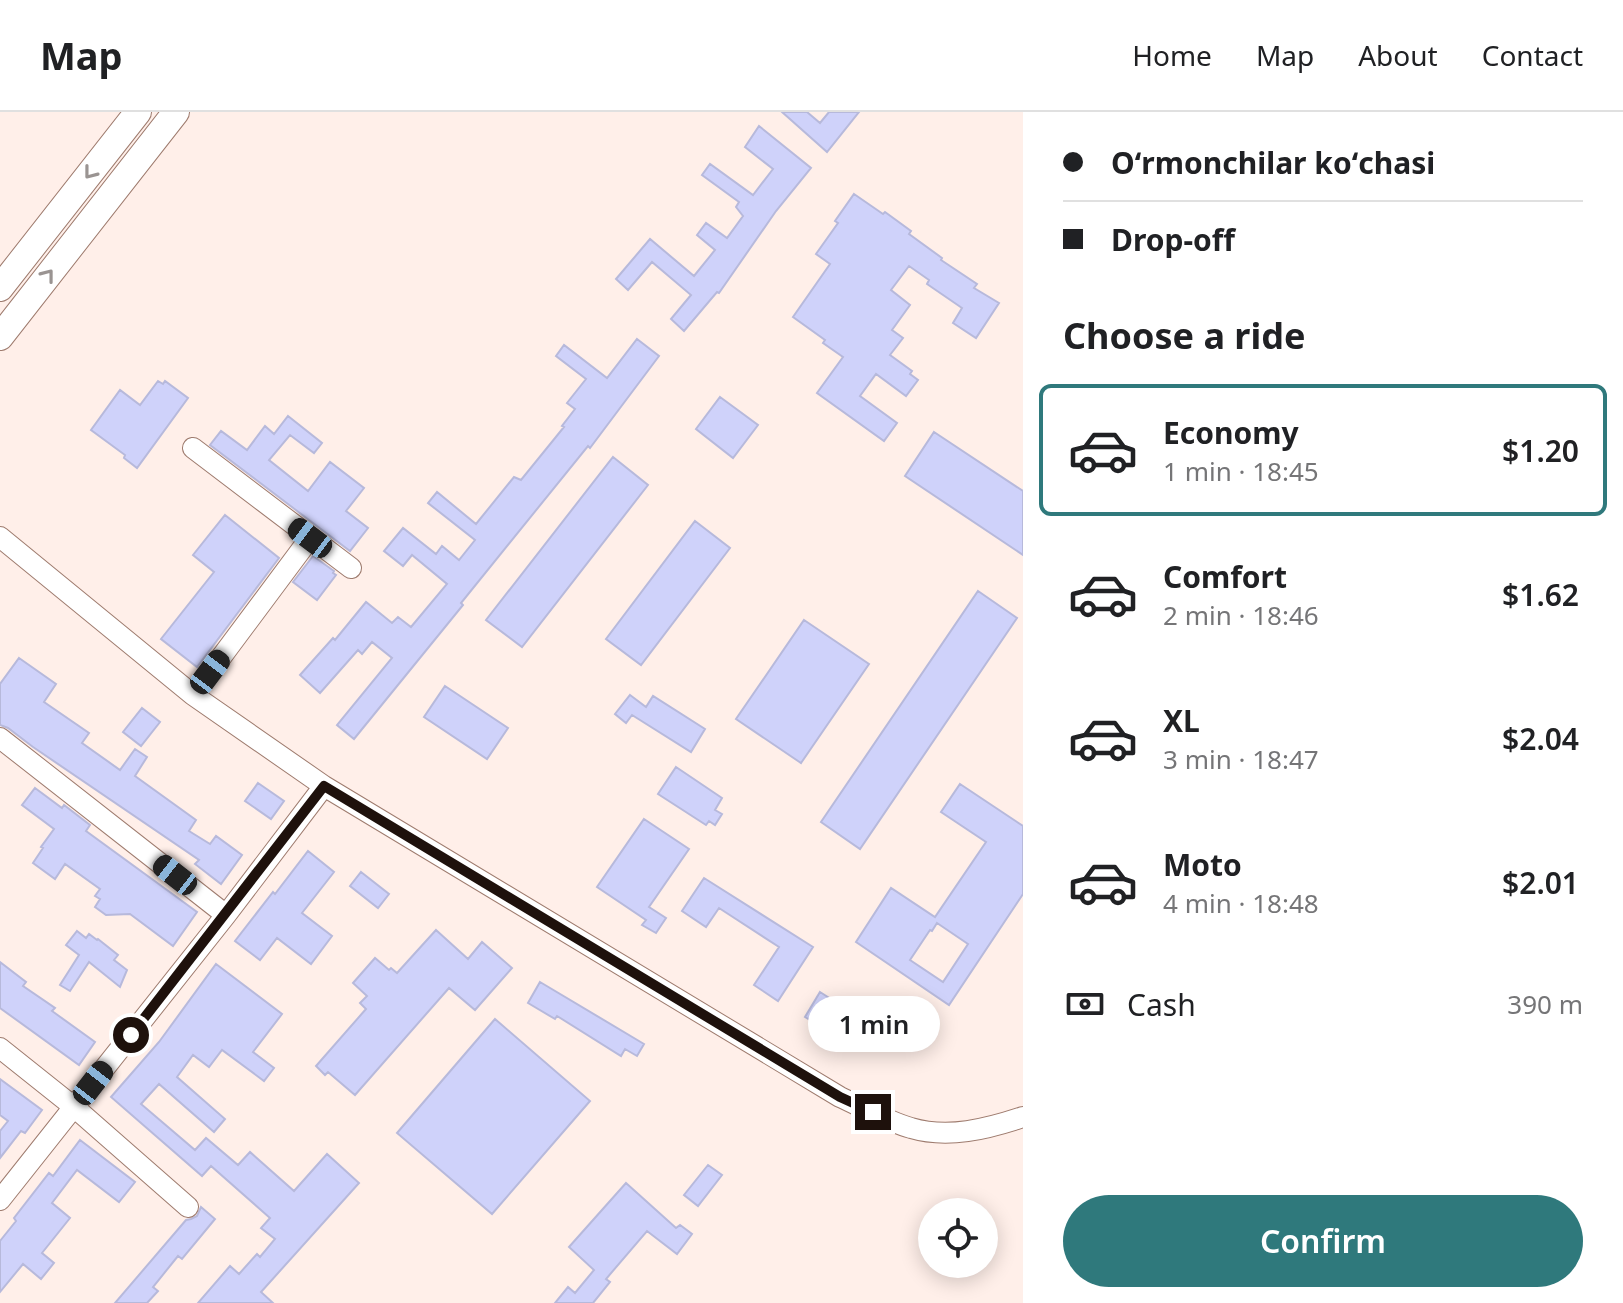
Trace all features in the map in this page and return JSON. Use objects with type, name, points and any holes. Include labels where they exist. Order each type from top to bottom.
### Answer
[{"type":"main road","points":[[0,288],[138,112]]},
{"type":"main road","points":[[0,337],[176,112]]},
{"type":"street","points":[[193,448],[351,568]]},
{"type":"street","points":[[0,537],[193,695],[324,786],[840,1097],[910,1128],[944,1133],[990,1128],[1023,1117]]},
{"type":"street","points":[[193,695],[310,538]]},
{"type":"street","points":[[0,738],[226,915]]},
{"type":"street","points":[[0,1200],[324,786]]},
{"type":"street","points":[[0,1048],[74,1107],[188,1207]]},
{"type":"building","points":[[782,112],[807,112],[820,123],[829,112],[859,112],[827,152]]},
{"type":"building","points":[[759,126],[811,168],[776,211],[719,293],[684,331],[671,319],[691,295],[652,262],[628,290],[616,279],[650,239],[694,276],[715,250],[697,235],[706,223],[727,238],[743,216],[736,207],[739,202],[702,175],[710,164],[753,195],[773,169],[745,147]]},
{"type":"building","points":[[854,194],[911,231],[909,234],[941,260],[977,284],[974,288],[999,303],[976,338],[953,323],[962,308],[927,284],[929,280],[909,266],[891,290],[910,305],[892,330],[903,338],[890,355],[912,371],[910,374],[918,380],[906,396],[876,374],[860,396],[897,423],[884,441],[817,393],[843,357],[793,317],[830,264],[816,254]]},
{"type":"building","points":[[637,339],[659,356],[590,448],[588,446],[354,739],[337,725],[392,658],[372,642],[362,654],[358,650],[320,693],[300,675],[333,638],[335,640],[366,602],[392,623],[398,617],[411,627],[447,584],[412,555],[403,566],[384,551],[403,528],[436,554],[442,546],[459,560],[475,540],[428,503],[437,492],[476,524],[514,477],[521,480],[575,409],[567,403],[586,379],[556,356],[564,345],[607,378]]},
{"type":"building","points":[[158,381],[163,384],[165,381],[188,398],[137,468],[91,430],[120,390],[140,405]]},
{"type":"building","points":[[720,397],[758,425],[733,458],[696,429]]},
{"type":"building","points":[[288,416],[322,443],[314,453],[290,435],[269,460],[308,491],[330,462],[364,488],[346,511],[368,528],[350,551],[210,445],[221,431],[247,450],[265,426],[274,434]]},
{"type":"building","points":[[934,432],[1023,491],[1023,555],[905,476]]},
{"type":"building","points":[[613,457],[648,485],[522,647],[486,620]]},
{"type":"building","points":[[225,515],[279,558],[197,667],[161,639],[214,572],[193,555]]},
{"type":"building","points":[[695,521],[730,548],[641,665],[606,639]]},
{"type":"building","points":[[313,556],[336,575],[317,600],[293,582]]},
{"type":"building","points":[[978,591],[1017,618],[860,849],[821,822]]},
{"type":"building","points":[[804,620],[869,664],[801,763],[736,719]]},
{"type":"building","points":[[19,658],[56,684],[44,702],[89,733],[82,743],[120,770],[135,749],[147,757],[135,776],[196,820],[189,831],[210,844],[216,836],[242,855],[221,884],[195,864],[199,860],[0,725],[0,684]]},
{"type":"building","points":[[445,686],[508,728],[487,759],[424,717]]},
{"type":"building","points":[[630,695],[646,707],[653,696],[705,729],[691,752],[632,715],[626,723],[615,714]]},
{"type":"building","points":[[142,708],[160,722],[141,746],[123,732]]},
{"type":"building","points":[[676,767],[722,798],[715,810],[722,814],[715,825],[709,821],[706,825],[658,794]]},
{"type":"building","points":[[258,783],[284,801],[271,819],[245,801]]},
{"type":"building","points":[[960,784],[1023,826],[1023,894],[949,1005],[856,942],[891,888],[935,917],[986,842],[941,812]],"holes":[[[937,923],[968,944],[943,982],[910,960]]]},
{"type":"building","points":[[35,788],[62,808],[64,805],[90,825],[86,831],[197,912],[173,946],[130,914],[106,915],[95,907],[100,899],[95,896],[100,889],[65,864],[55,879],[33,863],[54,829],[22,805]]},
{"type":"building","points":[[644,819],[689,849],[649,907],[666,918],[656,933],[642,925],[646,920],[597,887]]},
{"type":"building","points":[[308,851],[334,872],[302,913],[332,936],[311,964],[277,938],[260,960],[235,941]]},
{"type":"building","points":[[361,872],[389,894],[378,908],[350,886]]},
{"type":"building","points":[[704,878],[813,947],[778,1001],[754,985],[779,947],[719,908],[706,927],[682,911]]},
{"type":"building","points":[[436,930],[468,959],[482,942],[512,968],[475,1010],[449,988],[355,1095],[316,1066],[366,1009],[360,1003],[367,996],[353,983],[375,958],[397,973]]},
{"type":"building","points":[[77,931],[86,938],[89,934],[98,939],[118,955],[114,960],[127,970],[120,987],[89,962],[70,991],[60,985],[79,955],[66,945]]},
{"type":"building","points":[[0,962],[26,982],[23,986],[55,1008],[52,1011],[95,1042],[79,1065],[0,1008]]},
{"type":"building","points":[[216,964],[282,1014],[253,1052],[274,1068],[264,1081],[222,1050],[209,1067],[193,1055],[177,1077],[225,1119],[214,1132],[159,1084],[141,1104],[195,1150],[206,1138],[238,1165],[250,1152],[294,1191],[327,1154],[359,1183],[261,1292],[273,1303],[198,1303],[230,1266],[239,1274],[257,1254],[260,1257],[275,1239],[261,1228],[270,1218],[211,1166],[202,1176],[111,1097],[159,1042]]},
{"type":"building","points":[[540,982],[644,1044],[637,1056],[625,1049],[621,1056],[557,1016],[555,1019],[528,1003]]},
{"type":"building","points":[[820,992],[834,1001],[827,1012],[860,1033],[852,1046],[805,1017]]},
{"type":"building","points":[[495,1019],[590,1101],[492,1214],[397,1133]]},
{"type":"building","points":[[0,1079],[42,1110],[0,1158],[0,1131],[8,1121],[0,1115]]},
{"type":"building","points":[[80,1140],[135,1182],[119,1202],[77,1170],[52,1203],[70,1218],[42,1253],[54,1263],[41,1279],[23,1264],[0,1292],[0,1241],[49,1173],[53,1176]]},
{"type":"building","points":[[708,1165],[722,1175],[698,1206],[684,1195]]},
{"type":"building","points":[[626,1183],[676,1228],[680,1225],[692,1234],[677,1254],[647,1231],[606,1279],[610,1282],[593,1303],[555,1303],[568,1287],[575,1293],[594,1270],[569,1247]]},
{"type":"building","points":[[201,1207],[215,1219],[182,1259],[178,1256],[153,1287],[158,1291],[147,1303],[115,1303],[186,1220],[197,1216]]},
{"type":"route","points":[[131,1035],[324,786],[840,1097],[873,1112]]}]
